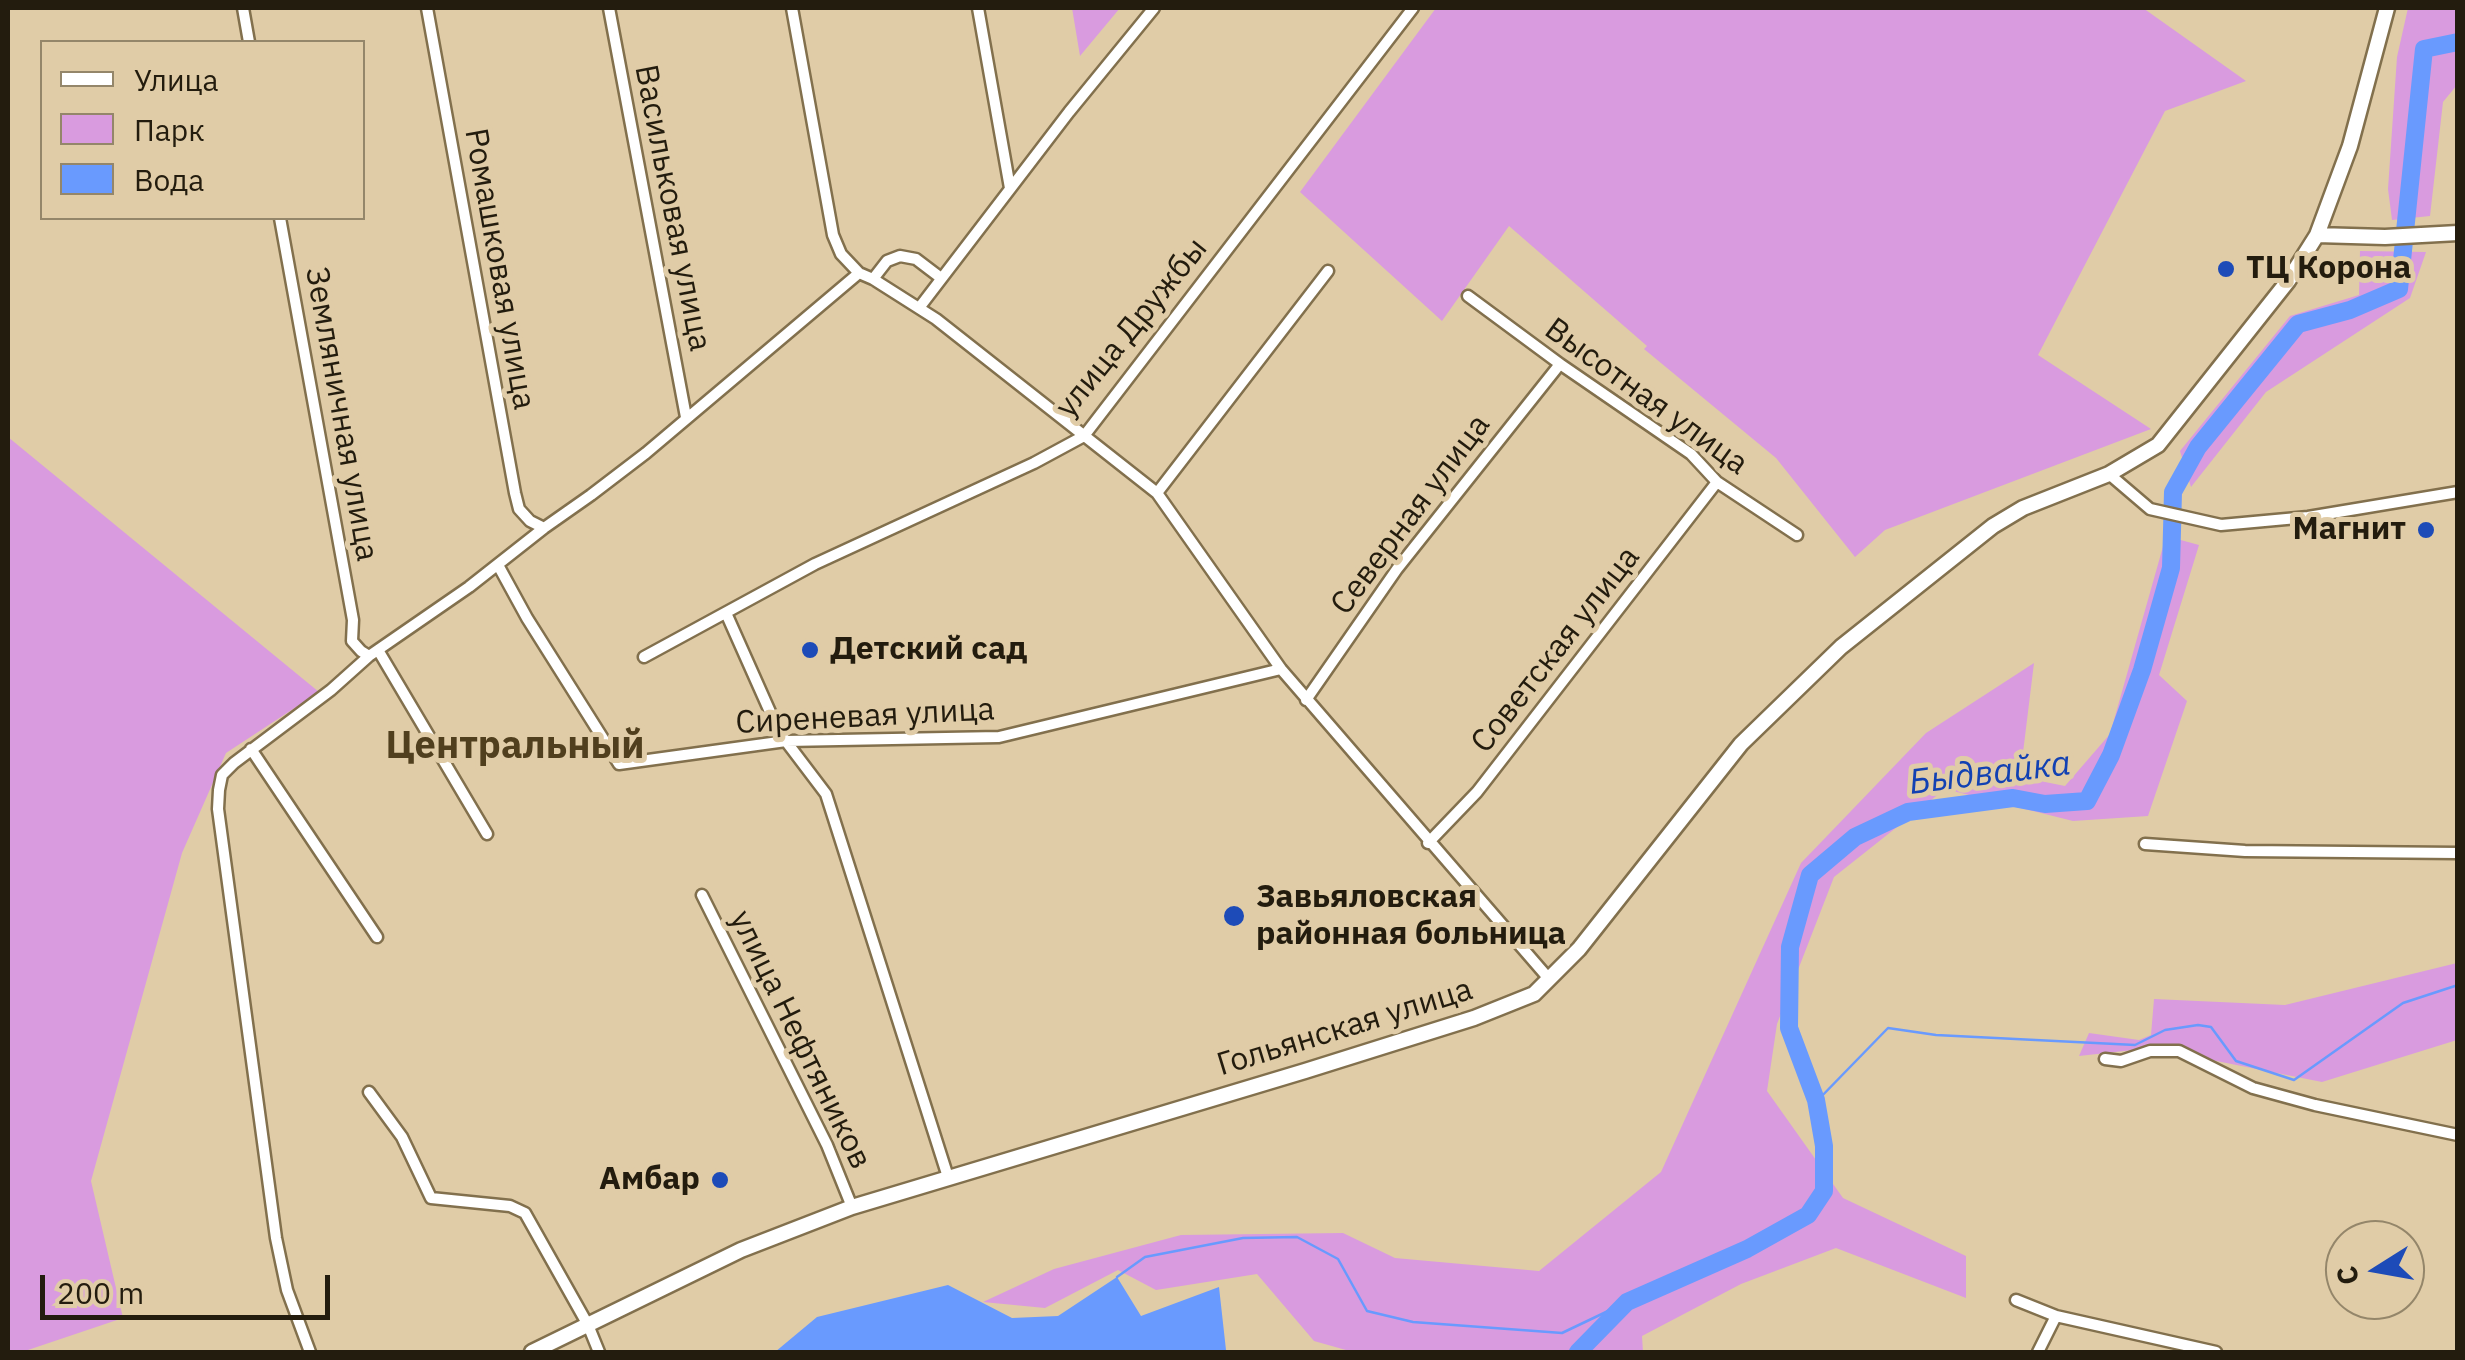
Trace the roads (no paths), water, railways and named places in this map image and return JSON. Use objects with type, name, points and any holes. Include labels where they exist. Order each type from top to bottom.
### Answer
[{"type":"main road","name":"Гольянская улица","points":[[532,1352],[741,1250],[852,1207],[1474,1018],[1519,1001],[1550,980],[1579,949],[1741,744],[1841,648],[1993,526],[2022,508],[2110,474],[2158,445],[2288,281],[2317,235],[2350,146],[2387,8]]},
{"type":"main road","points":[[2317,235],[2458,233]]},
{"type":"street","points":[[242,8],[249,40]]},
{"type":"street","name":"Ромашковая улица","points":[[426,8],[514,493],[519,509],[544,528]]},
{"type":"street","name":"Васильковая улица","points":[[609,8],[686,417]]},
{"type":"street","points":[[792,8],[833,235],[841,254],[859,274],[919,308],[1156,493],[1280,669],[1550,980]]},
{"type":"street","points":[[978,8],[1010,188]]},
{"type":"street","points":[[919,308],[1154,8]]},
{"type":"street","name":"улица Дружбы","points":[[644,656],[815,564],[1084,436],[1413,8]]},
{"type":"street","name":"Земляничная улица","points":[[280,220],[352,620],[352,641],[356,648],[374,653]]},
{"type":"street","points":[[873,279],[886,261],[900,256],[916,259],[941,278]]},
{"type":"street","points":[[1156,493],[1328,271]]},
{"type":"street","points":[[310,1352],[287,1290],[276,1238],[218,809],[222,775],[374,653],[632,464],[859,274]]},
{"type":"street","name":"Высотная улица","points":[[1468,296],[1692,454],[1717,482],[1797,535]]},
{"type":"street","name":"Северная улица","points":[[1306,700],[1396,568],[1560,364]]},
{"type":"street","points":[[2110,474],[2150,509],[2222,525],[2308,517],[2458,492]]},
{"type":"street","name":"Советская улица","points":[[1428,843],[1477,792],[1717,482]]},
{"type":"street","name":"Сиреневая улица","points":[[498,565],[619,764],[786,741],[1000,737],[1280,669]]},
{"type":"street","points":[[726,613],[779,732],[826,794],[948,1177]]},
{"type":"street","points":[[374,653],[488,834]]},
{"type":"street","points":[[251,749],[377,937]]},
{"type":"street","points":[[2145,844],[2244,851],[2458,852]]},
{"type":"street","name":"улица Нефтяников","points":[[702,895],[826,1145],[852,1207]]},
{"type":"street","points":[[2105,1059],[2121,1060],[2150,1051],[2179,1051],[2253,1088],[2458,1136]]},
{"type":"street","points":[[369,1092],[402,1138],[431,1198],[510,1206],[525,1213],[599,1352]]},
{"type":"street","points":[[2016,1300],[2056,1316],[2216,1352]]},
{"type":"street","points":[[2038,1352],[2056,1316]]},
{"type":"water","points":[[1117,1277],[1141,1316],[1219,1287],[1226,1350],[1234,1352],[775,1352],[817,1317],[948,1285],[1012,1318],[1058,1316]]},
{"type":"waterway","name":"Быдвайка","points":[[1578,1352],[1627,1302],[1747,1249],[1808,1215],[1824,1191],[1824,1146],[1816,1100],[1789,1028],[1790,947],[1810,875],[1855,837],[1908,812],[2013,798],[2045,804],[2087,801],[2111,755],[2142,670],[2171,568],[2173,492],[2198,447],[2298,324],[2350,310],[2399,289],[2424,49],[2458,42]]},
{"type":"waterway","points":[[1816,1102],[1888,1028],[1936,1035],[2135,1045],[2165,1030],[2198,1025],[2211,1027],[2236,1061],[2294,1080],[2403,1003],[2458,985]]},
{"type":"waterway","points":[[1117,1277],[1145,1257],[1243,1238],[1297,1237],[1338,1259],[1367,1311],[1413,1322],[1562,1333],[1627,1302]]},
{"type":"place","name":"ТЦ Корона","points":[[2226,269]]},
{"type":"place","name":"Магнит","points":[[2426,530]]},
{"type":"place","name":"Детский сад","points":[[810,650]]},
{"type":"place","name":"Завьяловская районная больница","points":[[1234,916]]},
{"type":"place","name":"Амбар","points":[[720,1180]]},
{"type":"district","name":"Центральный","points":[[515,747]]}]
